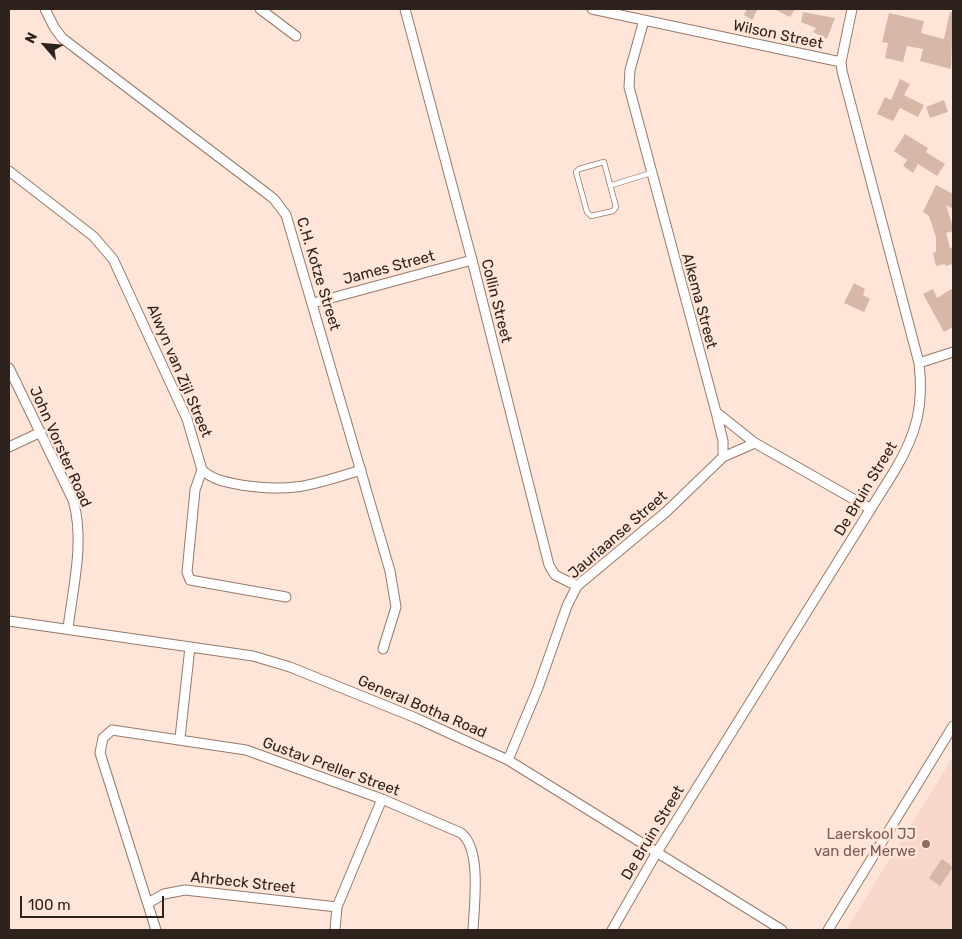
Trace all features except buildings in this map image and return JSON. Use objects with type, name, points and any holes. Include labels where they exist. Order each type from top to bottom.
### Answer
[{"type":"street","name":"C.H. Kotze Street","points":[[45,9],[62,38],[274,199],[290,224],[395,594],[394,617],[383,649]]},
{"type":"street","points":[[260,9],[296,36]]},
{"type":"street","name":"Collin Street","points":[[405,9],[472,260],[549,565],[555,574],[578,586]]},
{"type":"street","name":"Wilson Street","points":[[592,9],[840,62]]},
{"type":"street","name":"De Bruin Street","points":[[612,930],[657,852],[871,509],[907,449],[915,431],[920,395],[919,363],[846,91],[840,62],[852,9]]},
{"type":"street","name":"Alkema Street","points":[[644,20],[630,70],[629,87],[716,412]]},
{"type":"street","name":"Alwyn van Zijl Street","points":[[9,171],[92,236],[113,259],[187,419],[202,470]]},
{"type":"street","name":"James Street","points":[[313,303],[472,260]]},
{"type":"street","points":[[919,363],[953,352]]},
{"type":"street","name":"John Vorster Road","points":[[9,368],[41,432],[77,513],[78,542],[68,628]]},
{"type":"street","points":[[716,412],[755,443],[871,509]]},
{"type":"street","points":[[716,412],[723,441],[723,457]]},
{"type":"street","points":[[9,447],[41,432]]},
{"type":"street","name":"Jauriaanse Street","points":[[508,760],[538,688],[567,606],[578,586],[666,512],[723,457],[755,443]]},
{"type":"street","points":[[286,597],[190,580],[187,572],[194,499],[202,470],[211,478],[223,482],[289,490],[361,470]]},
{"type":"street","name":"General Botha Road","points":[[9,622],[68,628],[253,656],[290,668],[416,718],[508,760],[782,930]]},
{"type":"street","points":[[180,738],[190,647]]},
{"type":"street","points":[[828,930],[953,726]]},
{"type":"street","name":"Gustav Preller Street","points":[[148,903],[100,753],[103,738],[112,730],[180,738],[246,750],[382,799],[456,831],[467,838],[472,849],[474,868],[473,930]]},
{"type":"street","points":[[335,930],[337,907],[382,799]]},
{"type":"street","name":"Ahrbeck Street","points":[[148,903],[164,894],[185,890],[337,907]]},
{"type":"street","points":[[148,903],[156,930]]},
{"type":"lane","points":[[604,162],[612,185],[616,208],[594,216],[588,215],[577,171],[604,162]]},
{"type":"lane","points":[[612,185],[651,173]]},
{"type":"shaded area","name":"Laerskool JJ van der Merwe","points":[[953,757],[953,930],[846,930]]},
{"type":"place","name":"Laerskool JJ van der Merwe","points":[[926,844]]}]
